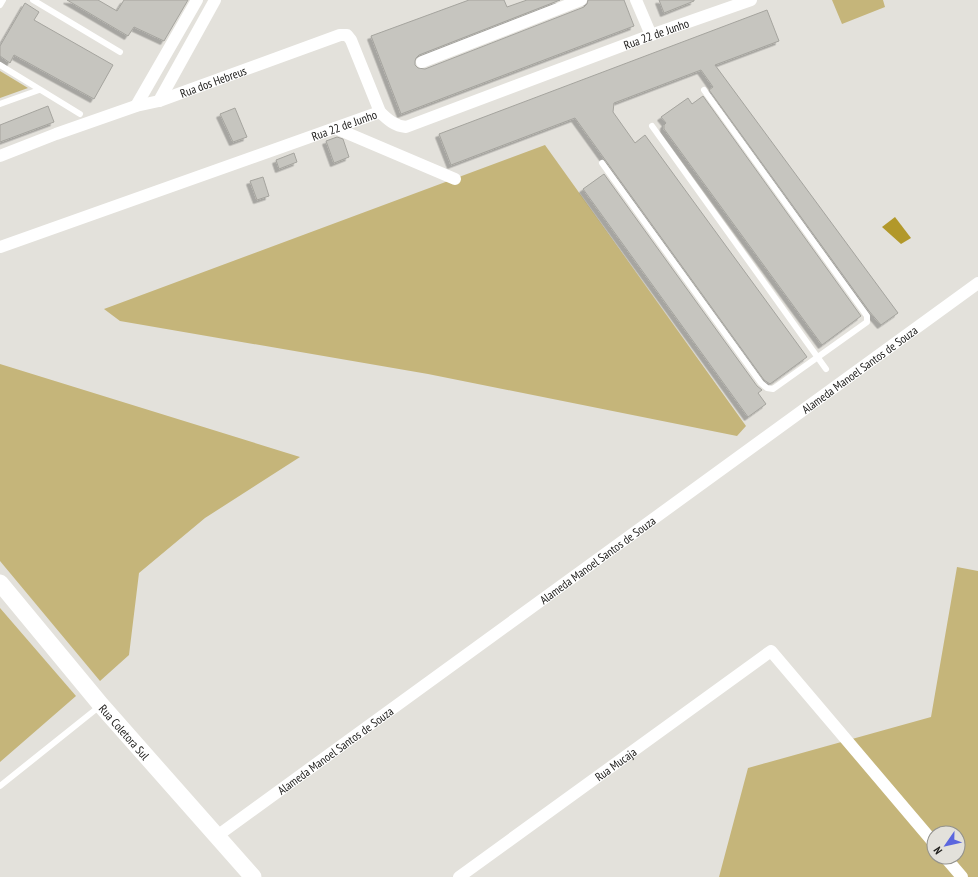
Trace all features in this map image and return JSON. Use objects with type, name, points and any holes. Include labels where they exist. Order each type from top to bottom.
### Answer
[{"type":"street","points":[[136,106],[197,0]]},
{"type":"street","points":[[159,101],[215,0]]},
{"type":"street","points":[[422,62],[581,0]]},
{"type":"street","points":[[636,0],[651,35]]},
{"type":"street","name":"Rua 22 de Junho","points":[[0,247],[380,112],[390,121],[406,127],[651,35],[751,0]]},
{"type":"street","name":"Rua dos Hebreus","points":[[0,156],[56,134],[136,106],[159,101],[340,35],[347,35],[351,40],[380,112]]},
{"type":"street","points":[[335,128],[455,179]]},
{"type":"street","name":"Alameda Manoel Santos de Souza","points":[[217,836],[978,284]]},
{"type":"street","name":"Rua Coletora Sul","points":[[0,583],[101,705],[253,877]]},
{"type":"street","name":"Rua Mucaja","points":[[459,877],[771,651],[926,835]]},
{"type":"street","points":[[952,865],[962,877]]},
{"type":"lane","points":[[0,5],[3,0]]},
{"type":"lane","points":[[33,0],[120,52]]},
{"type":"lane","points":[[0,66],[80,114]]},
{"type":"lane","points":[[0,104],[39,90]]},
{"type":"lane","points":[[602,163],[766,388],[773,389],[867,322],[867,316],[704,90]]},
{"type":"lane","points":[[652,126],[826,369]]},
{"type":"lane","points":[[0,786],[101,705]]},
{"type":"shaded area","points":[[832,0],[883,0],[885,7],[842,24]]},
{"type":"shaded area","points":[[0,71],[28,88],[0,98]]},
{"type":"shaded area","points":[[545,145],[746,426],[737,436],[428,374],[120,321],[104,309]]},
{"type":"shaded area","points":[[895,217],[911,238],[901,244],[882,227]]},
{"type":"shaded area","points":[[0,364],[300,457],[205,518],[139,573],[129,655],[100,681],[0,561]]},
{"type":"shaded area","points":[[957,567],[978,571],[978,877],[719,877],[748,768],[931,717]]},
{"type":"shaded area","points":[[0,608],[76,696],[0,762]]},
{"type":"building","points":[[67,0],[98,0],[117,11],[124,0],[188,0],[164,41],[134,27],[128,36]]},
{"type":"building","points":[[469,0],[504,0],[507,7],[527,0],[560,0],[419,55],[415,61],[415,65],[418,68],[425,69],[584,7],[588,0],[624,0],[634,26],[401,114],[371,36]]},
{"type":"building","points":[[659,0],[694,0],[694,1],[664,13]]},
{"type":"building","points":[[25,3],[39,12],[34,20],[113,65],[94,99],[14,55],[10,63],[0,56],[0,46]]},
{"type":"building","points":[[767,10],[779,41],[715,65],[898,313],[881,325],[869,311],[709,90],[713,87],[701,70],[614,103],[613,112],[635,143],[645,135],[807,357],[770,384],[764,380],[575,118],[451,165],[439,134]]},
{"type":"building","points":[[703,96],[861,316],[822,345],[664,129],[664,125],[666,123],[661,117],[688,98],[692,104]]},
{"type":"building","points":[[48,106],[54,122],[0,142],[0,125]]},
{"type":"building","points":[[235,108],[247,137],[233,142],[220,114]]},
{"type":"building","points":[[337,137],[343,139],[349,157],[334,163],[326,141]]},
{"type":"building","points":[[294,153],[297,162],[279,169],[276,160]]},
{"type":"building","points":[[604,174],[757,386],[762,390],[758,393],[766,404],[748,417],[583,189]]},
{"type":"building","points":[[263,177],[269,196],[257,200],[250,181]]}]
